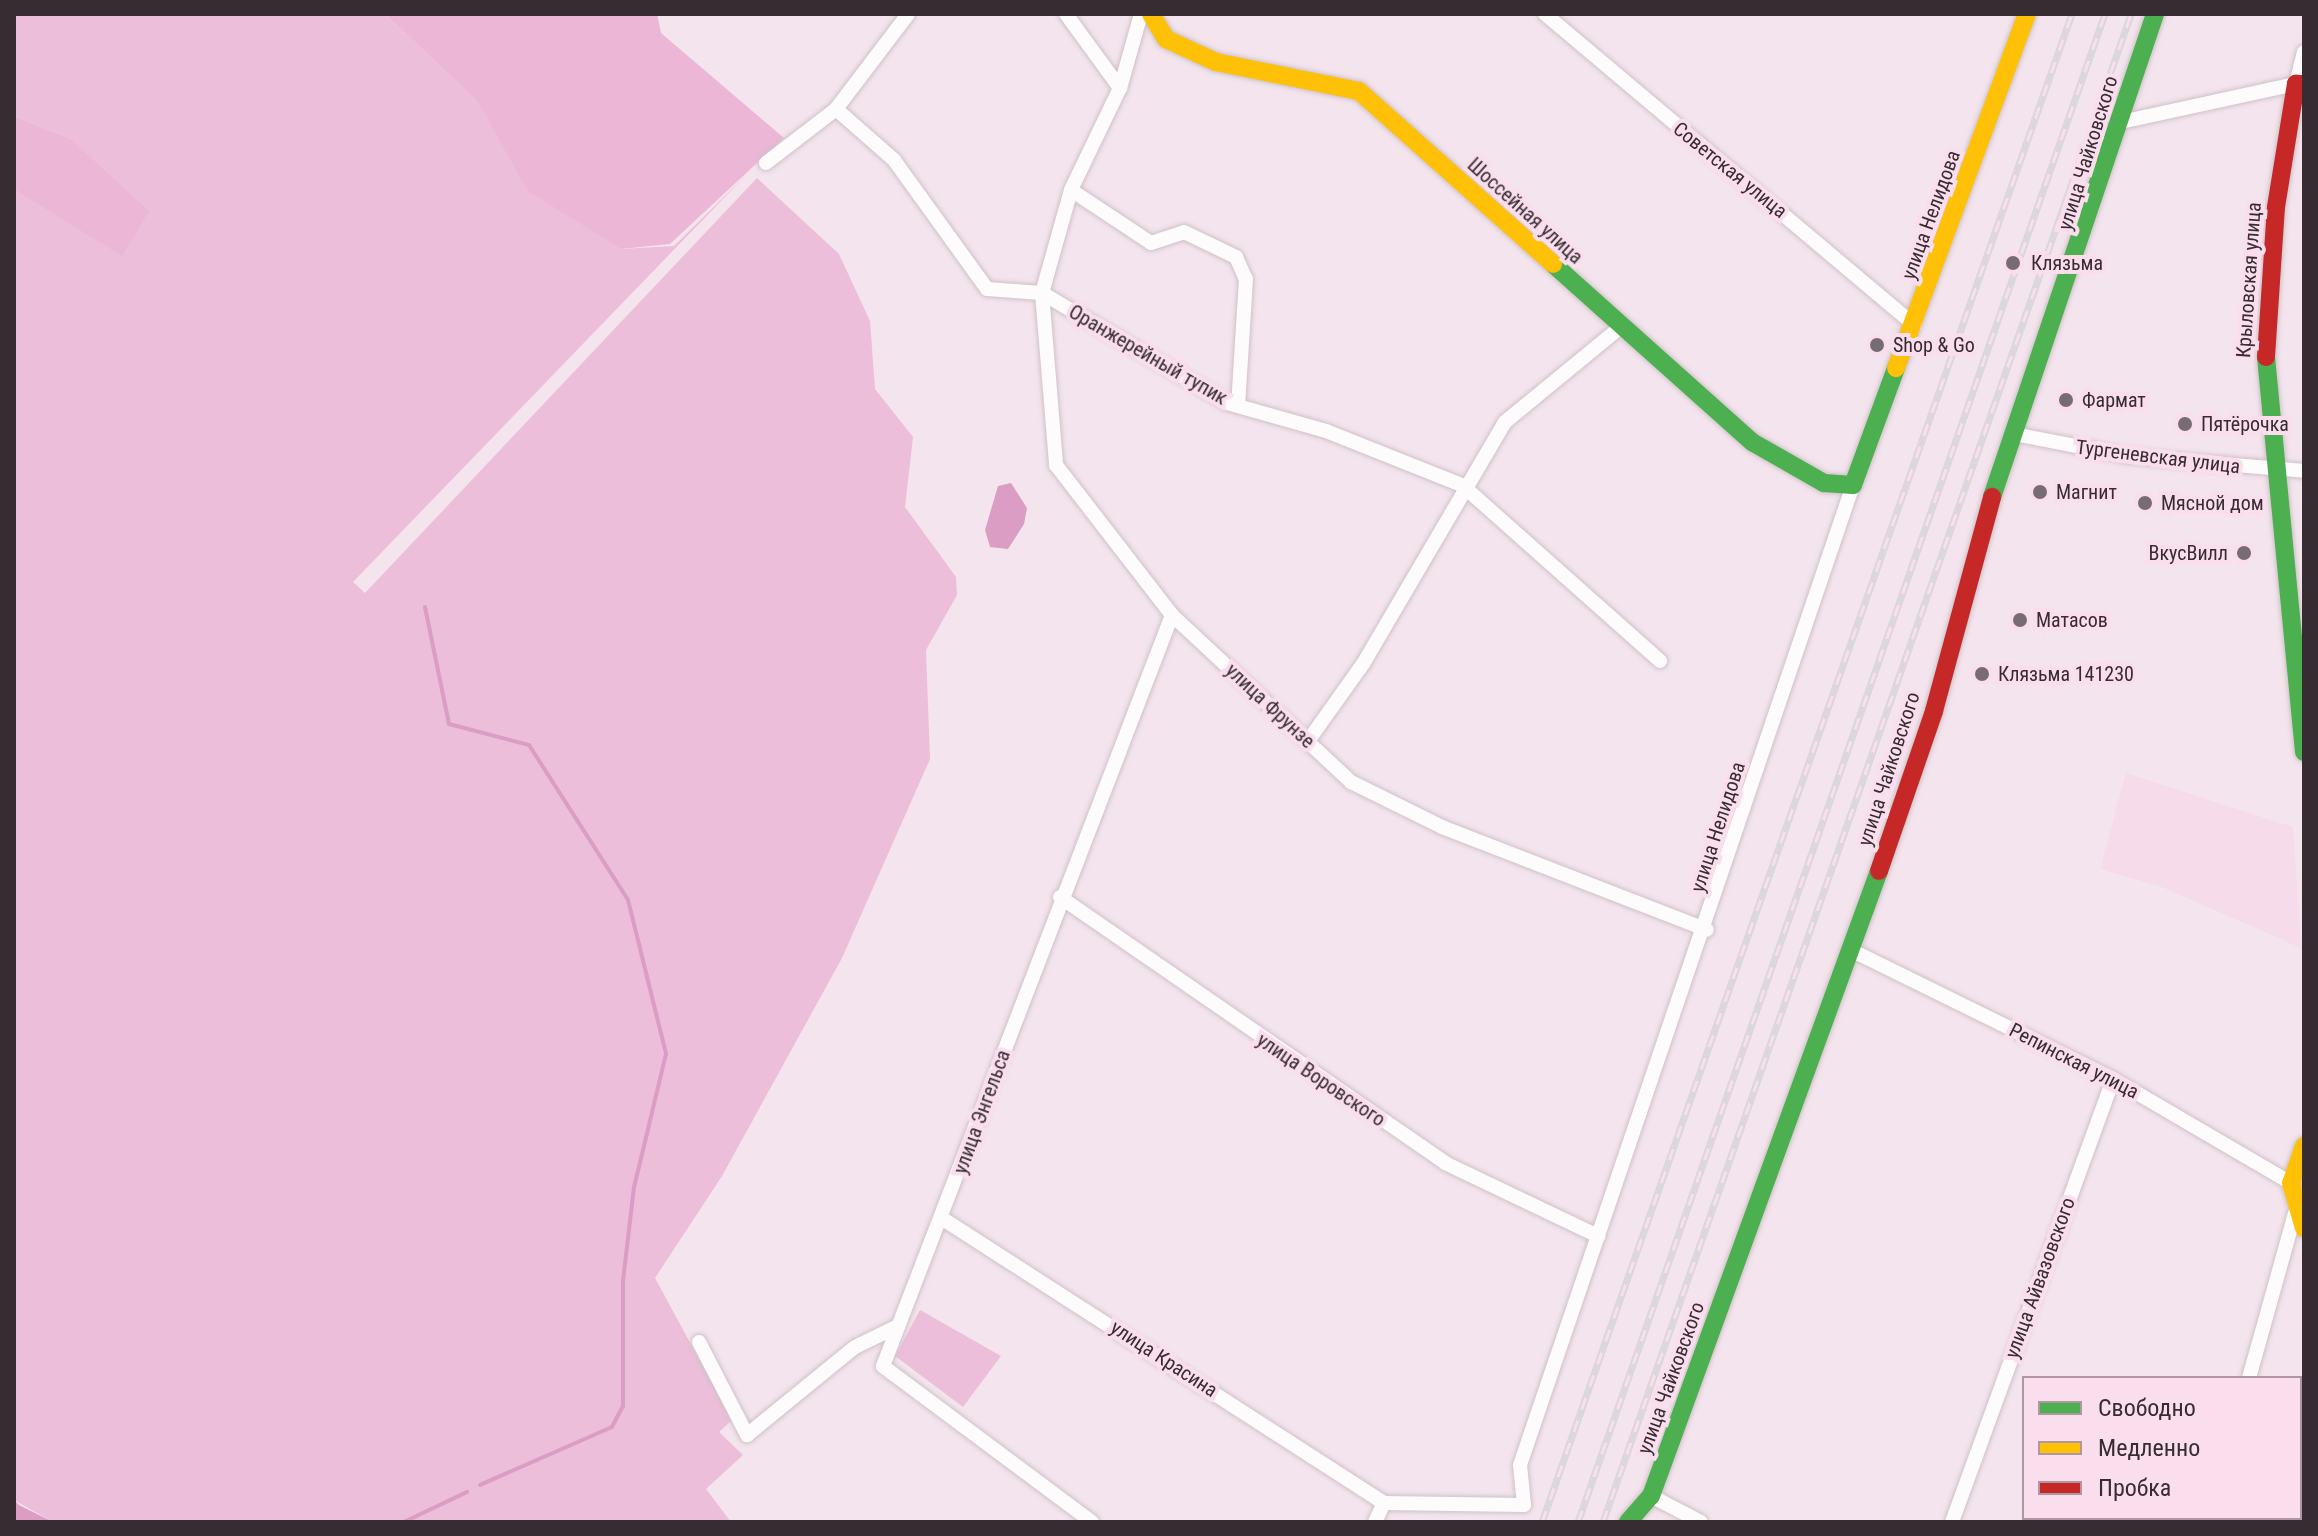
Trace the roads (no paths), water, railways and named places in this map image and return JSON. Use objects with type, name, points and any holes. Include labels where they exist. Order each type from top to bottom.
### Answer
[{"type":"street","points":[[766,163],[836,109],[908,14]]},
{"type":"street","points":[[1066,14],[1120,88]]},
{"type":"street","points":[[1042,293],[1071,190],[1120,88],[1141,14]]},
{"type":"street","name":"Шоссейная улица","points":[[1151,14],[1166,39],[1216,62],[1359,91],[1752,442],[1824,483],[1853,485]]},
{"type":"street","name":"Советская улица","points":[[1545,14],[1914,325]]},
{"type":"street","name":"улица Нелидова","points":[[1384,1503],[1524,1505],[1520,1465],[1707,930],[1853,485],[2027,14]]},
{"type":"street","name":"улица Чайковского","points":[[1628,1522],[1651,1496],[1851,950],[1934,711],[2014,434],[2155,14]]},
{"type":"street","name":"Крыловская улица","points":[[2304,52],[2264,338],[2274,471],[2304,752]]},
{"type":"street","points":[[2121,122],[2300,84]]},
{"type":"street","name":"Оранжерейный тупик","points":[[836,109],[894,160],[987,289],[1042,293],[1238,406],[1326,431],[1462,485],[1660,661]]},
{"type":"street","points":[[1071,190],[1151,243],[1184,232],[1236,257],[1246,279],[1238,406]]},
{"type":"street","name":"улица Фрунзе","points":[[1042,293],[1056,465],[1172,615],[1351,782],[1442,827],[1707,930]]},
{"type":"street","points":[[1308,741],[1363,664],[1462,485],[1505,422],[1622,326]]},
{"type":"street","name":"Тургеневская улица","points":[[2014,434],[2274,471],[2304,471]]},
{"type":"street","name":"улица Энгельса","points":[[1092,1522],[883,1366],[896,1327],[943,1219],[1060,897],[1172,615]]},
{"type":"street","name":"улица Воровского","points":[[1060,897],[1445,1163],[1598,1236]]},
{"type":"street","name":"Репинская улица","points":[[1851,950],[2113,1079],[2291,1183]]},
{"type":"street","name":"улица Айвазовского","points":[[1952,1522],[2113,1079]]},
{"type":"street","points":[[2250,1376],[2300,1220],[2291,1183],[2304,1146]]},
{"type":"street","name":"улица Красина","points":[[943,1219],[1384,1503]]},
{"type":"street","points":[[699,1342],[747,1435],[855,1347],[896,1327]]},
{"type":"street","points":[[1651,1496],[1701,1522]]},
{"type":"street","points":[[1375,1522],[1384,1503]]},
{"type":"waterway","points":[[425,607],[449,724],[529,745],[628,900],[666,1054],[634,1187],[623,1280],[623,1406],[612,1427],[480,1485]]},
{"type":"waterway","points":[[404,1522],[467,1492]]},
{"type":"railway","points":[[1542,1522],[2072,14]]},
{"type":"railway","points":[[1578,1522],[2105,14]]},
{"type":"railway","points":[[1603,1522],[2131,14]]},
{"type":"place","name":"Клязьма","points":[[2013,263]]},
{"type":"place","name":"Shop & Go","points":[[1877,345]]},
{"type":"place","name":"Фармат","points":[[2066,400]]},
{"type":"place","name":"Пятёрочка","points":[[2185,424]]},
{"type":"place","name":"Магнит","points":[[2040,492]]},
{"type":"place","name":"Мясной дом","points":[[2145,503]]},
{"type":"place","name":"ВкусВилл","points":[[2244,553]]},
{"type":"place","name":"Матасов","points":[[2020,620]]},
{"type":"place","name":"Клязьма 141230","points":[[1982,674]]}]
